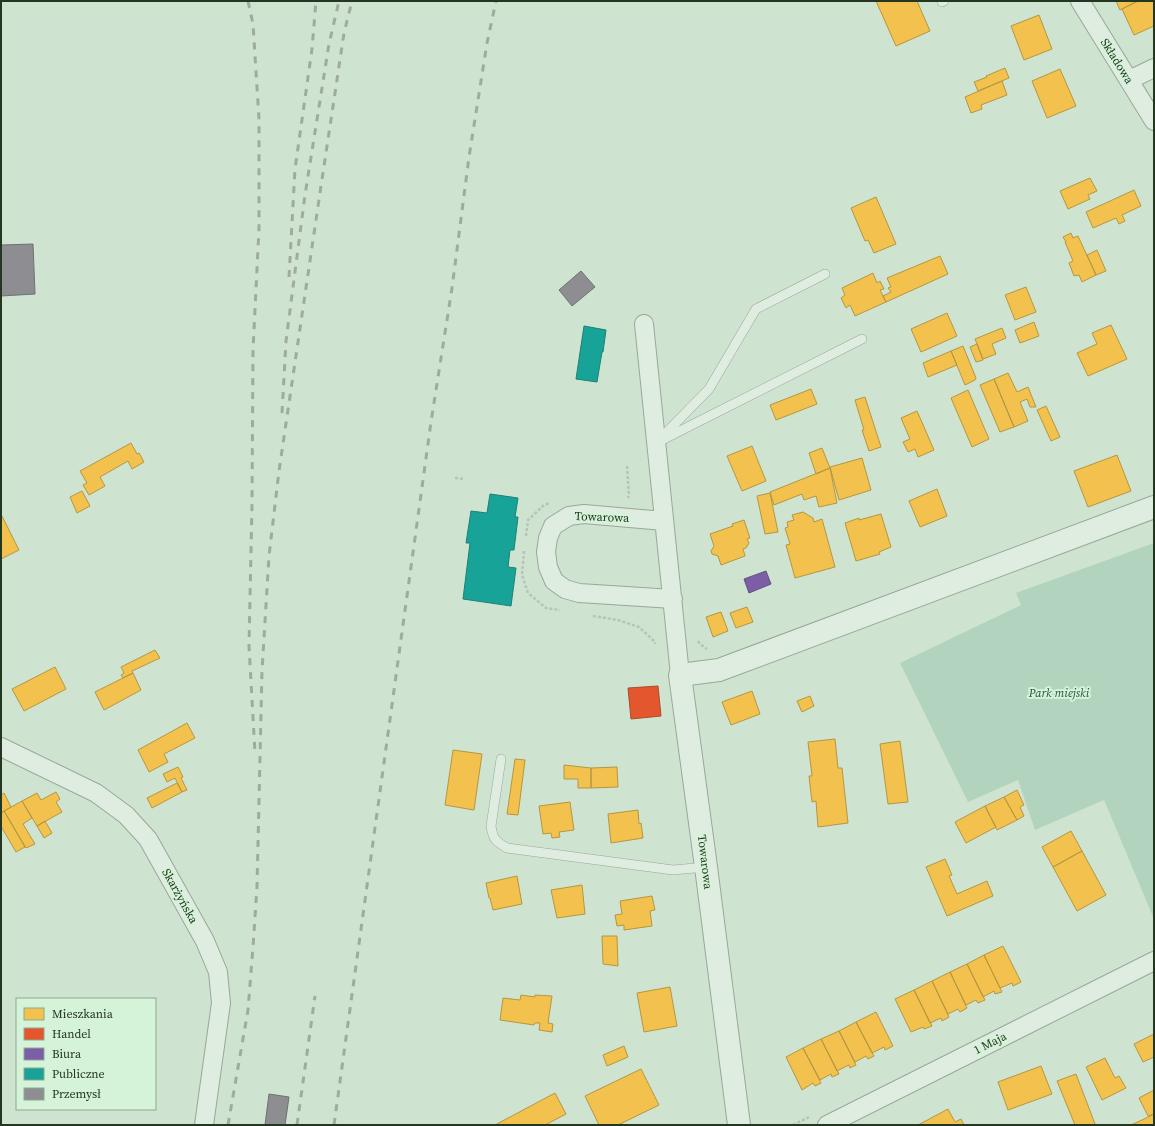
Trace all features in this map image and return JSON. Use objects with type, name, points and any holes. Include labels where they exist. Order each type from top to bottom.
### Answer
[{"type":"street","name":"Składowa","points":[[1080,1],[1154,121]]},
{"type":"street","points":[[1129,80],[1154,68]]},
{"type":"street","name":"Towarowa","points":[[644,324],[680,675],[739,1125]]},
{"type":"street","points":[[680,675],[719,670],[1154,507]]},
{"type":"street","name":"Towarowa","points":[[664,520],[584,514],[569,516],[553,526],[548,538],[546,552],[548,567],[554,581],[565,589],[578,593],[672,599]]},
{"type":"street","name":"Skarżyńska","points":[[1,747],[96,793],[126,815],[148,839],[205,941],[218,972],[221,1003],[204,1125]]},
{"type":"street","name":"1 Maja","points":[[827,1125],[1154,961]]},
{"type":"lane","points":[[656,443],[709,389],[756,309],[825,274]]},
{"type":"lane","points":[[656,443],[862,339]]},
{"type":"lane","points":[[501,759],[491,826],[492,834],[496,842],[507,848],[673,870],[706,866]]},
{"type":"path","points":[[625,502],[629,495],[627,466]]},
{"type":"path","points":[[455,478],[465,479]]},
{"type":"path","points":[[526,541],[528,520],[544,505],[551,502]]},
{"type":"path","points":[[525,548],[522,575],[528,593],[546,608],[560,610]]},
{"type":"path","points":[[589,615],[618,620],[639,628],[655,642],[656,650]]},
{"type":"path","points":[[697,639],[700,644],[712,652]]},
{"type":"green space","name":"Park miejski","points":[[1154,543],[1154,919],[1104,800],[1035,830],[1018,780],[968,802],[900,663],[1021,605],[1016,593]]},
{"type":"building: Mieszkania","points":[[876,1],[917,1],[930,31],[896,46]]},
{"type":"building: Mieszkania","points":[[1116,1],[1138,1],[1120,10]]},
{"type":"building: Mieszkania","points":[[1138,1],[1154,1],[1154,26],[1134,35],[1122,9]]},
{"type":"building: Mieszkania","points":[[1039,15],[1052,49],[1024,60],[1011,26]]},
{"type":"building: Mieszkania","points":[[1005,68],[1009,78],[978,91],[974,82]]},
{"type":"building: Mieszkania","points":[[1060,69],[1076,106],[1047,118],[1032,81]]},
{"type":"building: Mieszkania","points":[[1002,81],[1007,95],[981,105],[982,109],[971,113],[965,97]]},
{"type":"building: Mieszkania","points":[[1090,178],[1097,191],[1088,195],[1090,199],[1068,209],[1060,191]]},
{"type":"building: Mieszkania","points":[[1134,190],[1141,206],[1122,215],[1125,221],[1119,224],[1116,218],[1093,228],[1086,212]]},
{"type":"building: Mieszkania","points":[[876,197],[896,244],[874,253],[868,240],[865,241],[851,208]]},
{"type":"building: Mieszkania","points":[[1071,233],[1073,238],[1078,236],[1096,275],[1082,282],[1079,275],[1074,276],[1069,263],[1073,261],[1063,237]]},
{"type":"building: Mieszkania","points":[[1097,250],[1106,271],[1096,275],[1087,255]]},
{"type":"building: Mieszkania","points":[[940,256],[948,274],[886,302],[883,296],[891,292],[888,288],[891,287],[887,278]]},
{"type":"building: Mieszkania","points":[[873,273],[877,283],[880,281],[884,289],[880,290],[886,302],[855,316],[850,305],[846,308],[841,298],[845,295],[842,288]]},
{"type":"building: Mieszkania","points":[[1026,287],[1036,312],[1015,320],[1005,295]]},
{"type":"building: Mieszkania","points":[[947,313],[957,336],[921,352],[911,329]]},
{"type":"building: Mieszkania","points":[[1034,322],[1039,336],[1020,343],[1015,330]]},
{"type":"building: Mieszkania","points":[[1111,325],[1127,359],[1088,376],[1077,353],[1097,344],[1092,333]]},
{"type":"building: Mieszkania","points":[[1002,328],[1006,338],[992,344],[996,354],[983,359],[975,339]]},
{"type":"building: Mieszkania","points":[[977,344],[983,360],[976,362],[970,347]]},
{"type":"building: Mieszkania","points":[[963,346],[976,378],[965,385],[951,351]]},
{"type":"building: Mieszkania","points":[[951,351],[957,365],[928,377],[923,363]]},
{"type":"building: Mieszkania","points":[[1008,373],[1017,392],[1028,387],[1036,407],[1030,407],[1027,399],[1020,402],[1028,421],[1014,427],[994,379]]},
{"type":"building: Mieszkania","points":[[994,379],[1014,427],[1000,432],[980,385]]},
{"type":"building: Mieszkania","points":[[811,389],[817,404],[776,420],[770,405]]},
{"type":"building: Mieszkania","points":[[968,390],[989,439],[972,447],[951,398]]},
{"type":"building: Mieszkania","points":[[865,397],[881,447],[869,451],[855,400]]},
{"type":"building: Mieszkania","points":[[1046,406],[1060,437],[1051,441],[1037,410]]},
{"type":"building: Mieszkania","points":[[917,411],[934,450],[918,457],[915,449],[908,452],[903,442],[910,439],[901,418]]},
{"type":"building: Mieszkania","points":[[131,443],[137,454],[139,453],[144,462],[132,469],[128,461],[100,477],[105,486],[89,495],[83,485],[87,483],[80,471]]},
{"type":"building: Mieszkania","points":[[752,446],[766,481],[742,491],[727,456]]},
{"type":"building: Mieszkania","points":[[822,448],[830,468],[816,474],[809,453]]},
{"type":"building: Mieszkania","points":[[1117,455],[1131,491],[1088,507],[1074,471]]},
{"type":"building: Mieszkania","points":[[862,458],[871,490],[839,500],[830,467]]},
{"type":"building: Mieszkania","points":[[830,468],[837,503],[819,507],[816,496],[804,500],[802,494],[774,505],[770,492]]},
{"type":"building: Mieszkania","points":[[937,489],[947,516],[920,527],[909,501]]},
{"type":"building: Mieszkania","points":[[82,491],[90,506],[77,513],[70,497]]},
{"type":"building: Mieszkania","points":[[770,493],[778,532],[765,534],[757,496]]},
{"type":"building: Mieszkania","points":[[803,512],[813,518],[814,522],[822,519],[835,567],[795,578],[786,545],[790,544],[785,528],[788,527],[787,522],[794,520],[792,515]]},
{"type":"building: Mieszkania","points":[[881,514],[891,547],[879,552],[880,554],[856,561],[845,523],[859,518],[859,520]]},
{"type":"building: Mieszkania","points":[[2,516],[19,550],[1,559],[1,517]]},
{"type":"building: Mieszkania","points":[[744,520],[750,538],[747,539],[749,543],[746,548],[743,549],[745,556],[721,565],[718,556],[712,554],[711,551],[714,546],[710,534],[733,526],[732,524]]},
{"type":"building: Mieszkania","points":[[747,607],[753,622],[736,628],[730,613]]},
{"type":"building: Mieszkania","points":[[721,612],[728,631],[713,637],[706,617]]},
{"type":"building: Mieszkania","points":[[155,650],[160,658],[132,671],[133,673],[123,678],[121,675],[124,673],[121,667]]},
{"type":"building: Mieszkania","points":[[55,667],[66,689],[24,711],[12,689]]},
{"type":"building: Mieszkania","points":[[133,673],[141,690],[104,710],[95,692]]},
{"type":"building: Mieszkania","points":[[752,691],[760,714],[731,725],[722,702]]},
{"type":"building: Mieszkania","points":[[810,696],[814,706],[802,712],[797,701]]},
{"type":"building: Mieszkania","points":[[187,723],[195,738],[164,754],[168,762],[149,772],[138,750]]},
{"type":"building: Mieszkania","points":[[835,739],[838,768],[842,768],[848,823],[818,827],[816,801],[812,802],[809,776],[812,776],[808,742]]},
{"type":"building: Mieszkania","points":[[900,741],[908,802],[888,804],[880,744]]},
{"type":"building: Mieszkania","points":[[453,750],[482,754],[474,810],[445,805]]},
{"type":"building: Mieszkania","points":[[515,759],[525,760],[518,815],[507,814]]},
{"type":"building: Mieszkania","points":[[564,765],[591,768],[591,788],[578,788],[578,779],[564,779]]},
{"type":"building: Mieszkania","points":[[178,767],[183,777],[181,778],[187,790],[182,792],[175,778],[167,782],[163,774]]},
{"type":"building: Mieszkania","points":[[617,767],[618,787],[591,788],[591,768]]},
{"type":"building: Mieszkania","points":[[177,783],[182,792],[152,808],[147,798]]},
{"type":"building: Mieszkania","points":[[1017,790],[1024,805],[1020,807],[1024,816],[1017,820],[1004,797]]},
{"type":"building: Mieszkania","points":[[56,792],[60,799],[56,802],[62,812],[37,826],[22,801],[37,793],[41,800]]},
{"type":"building: Mieszkania","points":[[4,793],[11,807],[1,813],[1,795]]},
{"type":"building: Mieszkania","points":[[1004,797],[1017,820],[997,830],[985,806]]},
{"type":"building: Mieszkania","points":[[22,801],[32,818],[23,824],[35,844],[26,848],[4,811]]},
{"type":"building: Mieszkania","points":[[570,802],[574,830],[559,832],[560,837],[552,838],[551,833],[543,834],[539,806]]},
{"type":"building: Mieszkania","points":[[985,806],[996,827],[966,843],[955,822]]},
{"type":"building: Mieszkania","points":[[638,810],[639,824],[641,823],[643,838],[611,843],[608,814]]},
{"type":"building: Mieszkania","points":[[4,811],[25,847],[16,852],[2,828],[1,829],[1,813]]},
{"type":"building: Mieszkania","points":[[45,821],[52,833],[44,838],[37,826]]},
{"type":"building: Mieszkania","points":[[1071,831],[1082,851],[1053,867],[1042,847]]},
{"type":"building: Mieszkania","points":[[1082,851],[1106,895],[1077,911],[1053,867]]},
{"type":"building: Mieszkania","points":[[945,859],[952,875],[949,876],[957,894],[987,881],[993,896],[947,916],[926,867]]},
{"type":"building: Mieszkania","points":[[517,876],[522,904],[493,910],[486,883]]},
{"type":"building: Mieszkania","points":[[582,885],[585,914],[557,918],[551,890]]},
{"type":"building: Mieszkania","points":[[652,896],[655,910],[650,911],[652,926],[624,930],[624,925],[617,926],[615,915],[622,914],[620,901]]},
{"type":"building: Mieszkania","points":[[602,936],[617,936],[618,966],[603,964]]},
{"type":"building: Mieszkania","points":[[1003,946],[1021,982],[1013,986],[1012,983],[1000,988],[984,955]]},
{"type":"building: Mieszkania","points":[[984,955],[1002,992],[995,994],[994,991],[983,997],[967,964]]},
{"type":"building: Mieszkania","points":[[967,964],[985,1000],[978,1003],[976,1000],[966,1005],[950,972]]},
{"type":"building: Mieszkania","points":[[950,972],[967,1008],[960,1012],[958,1009],[948,1014],[932,981]]},
{"type":"building: Mieszkania","points":[[932,981],[949,1017],[942,1021],[941,1018],[930,1023],[914,990]]},
{"type":"building: Mieszkania","points":[[670,987],[677,1026],[644,1032],[637,993]]},
{"type":"building: Mieszkania","points":[[914,990],[932,1026],[924,1029],[923,1027],[911,1032],[895,999]]},
{"type":"building: Mieszkania","points":[[521,995],[535,997],[535,995],[552,996],[548,1023],[553,1024],[552,1032],[539,1030],[540,1023],[535,1023],[534,1025],[500,1020],[503,998],[520,1000]]},
{"type":"building: Mieszkania","points":[[876,1012],[893,1046],[885,1050],[884,1047],[872,1053],[856,1022]]},
{"type":"building: Mieszkania","points":[[856,1022],[874,1056],[868,1059],[866,1056],[855,1062],[839,1031]]},
{"type":"building: Mieszkania","points":[[839,1031],[856,1065],[850,1068],[849,1065],[837,1071],[821,1039]]},
{"type":"building: Mieszkania","points":[[1154,1034],[1154,1057],[1143,1062],[1134,1044]]},
{"type":"building: Mieszkania","points":[[821,1039],[839,1074],[832,1077],[831,1074],[820,1080],[803,1048]]},
{"type":"building: Mieszkania","points":[[624,1046],[628,1057],[607,1066],[603,1055]]},
{"type":"building: Mieszkania","points":[[803,1048],[821,1083],[815,1086],[813,1083],[802,1090],[786,1057]]},
{"type":"building: Mieszkania","points":[[1105,1058],[1115,1078],[1119,1076],[1126,1088],[1102,1100],[1086,1067]]},
{"type":"building: Mieszkania","points":[[1041,1066],[1052,1094],[1008,1110],[998,1082]]},
{"type":"building: Mieszkania","points":[[641,1069],[659,1105],[618,1125],[599,1125],[585,1096]]},
{"type":"building: Mieszkania","points":[[1076,1074],[1095,1124],[1093,1125],[1075,1125],[1057,1081]]},
{"type":"building: Mieszkania","points":[[1154,1090],[1154,1114],[1148,1116],[1139,1098]]},
{"type":"building: Mieszkania","points":[[555,1093],[566,1114],[545,1125],[495,1125]]},
{"type":"building: Mieszkania","points":[[948,1109],[955,1122],[961,1119],[964,1125],[918,1125]]},
{"type":"building: Mieszkania","points":[[1154,1114],[1154,1125],[1131,1125],[1144,1119]]},
{"type":"building: Handel","points":[[658,686],[661,716],[631,719],[628,688]]},
{"type":"building: Biura","points":[[766,571],[771,584],[749,593],[744,579]]},
{"type":"building: Publiczne","points":[[584,326],[606,330],[597,382],[576,379]]},
{"type":"building: Publiczne","points":[[490,494],[518,498],[515,517],[518,517],[514,550],[510,550],[508,567],[516,568],[511,606],[463,599],[470,543],[466,543],[471,511],[487,513]]},
{"type":"building: Przemysł","points":[[33,244],[35,294],[1,296],[1,245]]},
{"type":"building: Przemysł","points":[[581,271],[595,287],[572,306],[559,290]]},
{"type":"building: Przemysł","points":[[269,1094],[289,1097],[285,1125],[265,1125]]},
{"type":"railway","points":[[248,1],[253,24],[259,119],[259,228],[253,350],[249,646],[255,753]]},
{"type":"railway","points":[[289,277],[295,169],[312,49],[316,1]]},
{"type":"railway","points":[[282,413],[286,341],[305,195],[329,44],[339,1]]},
{"type":"railway","points":[[228,1125],[248,1010],[253,947],[257,887],[262,671],[269,556],[279,471],[321,186],[344,33],[352,1]]},
{"type":"railway","points":[[334,1125],[431,422],[452,288],[469,157],[487,43],[496,1]]},
{"type":"railway","points":[[297,1125],[315,996]]}]
